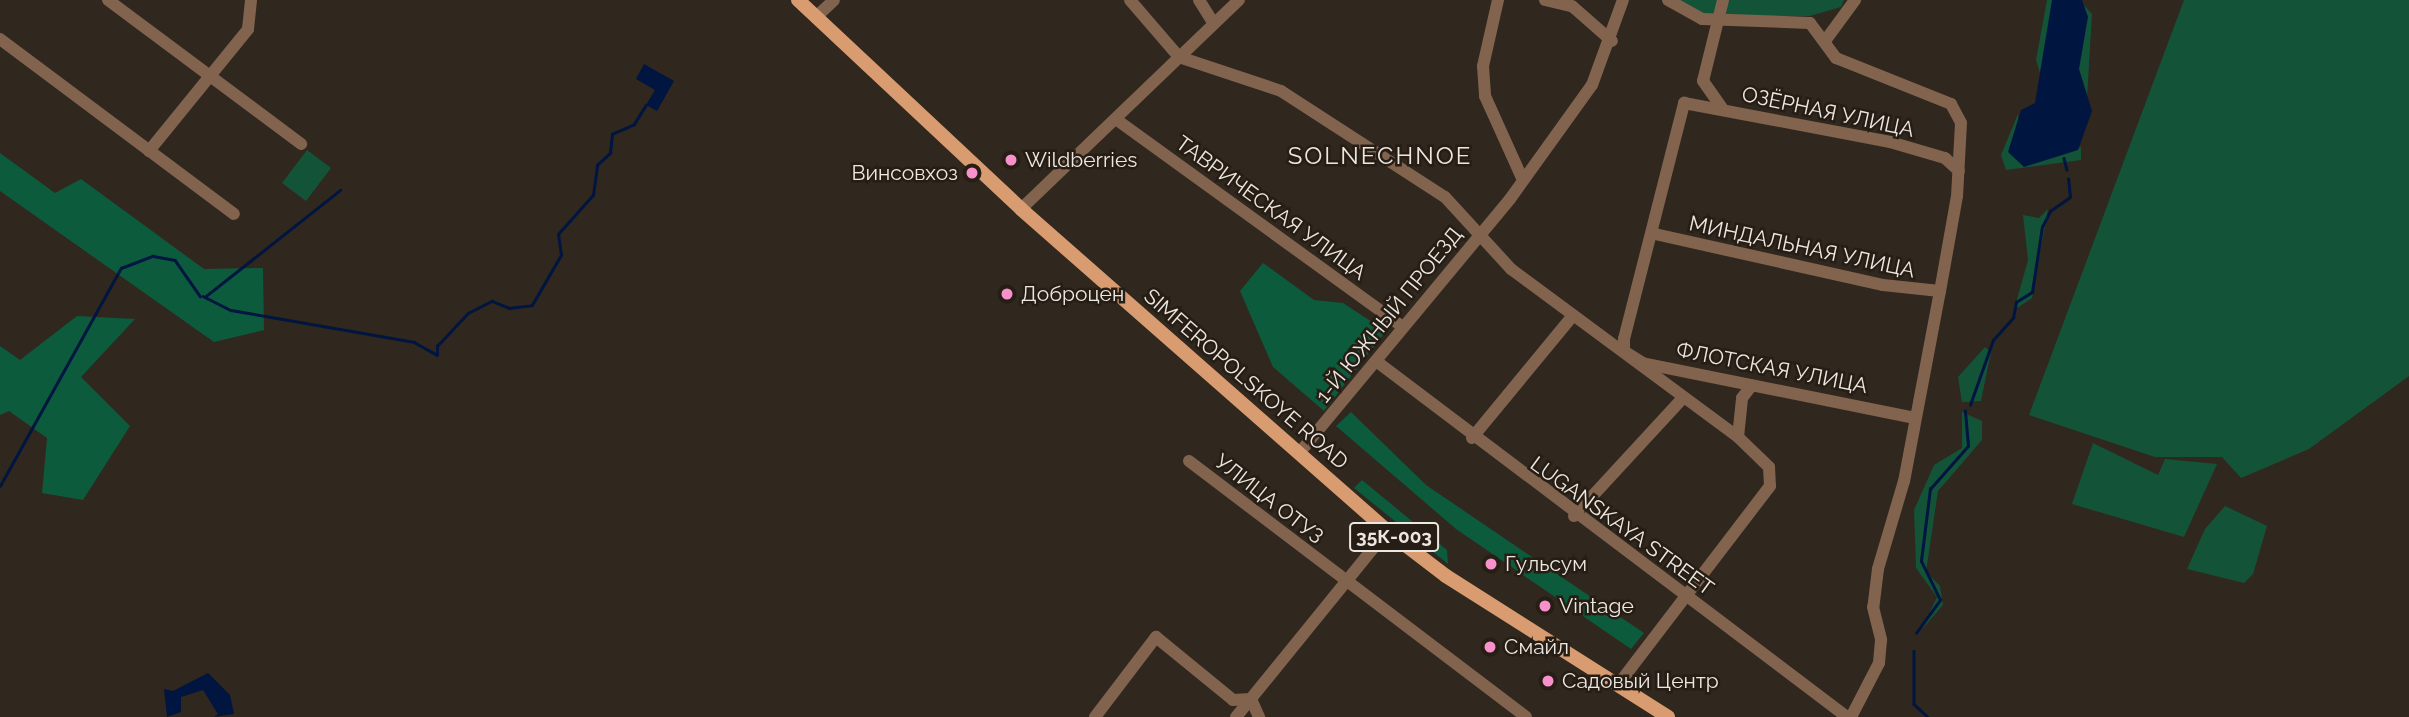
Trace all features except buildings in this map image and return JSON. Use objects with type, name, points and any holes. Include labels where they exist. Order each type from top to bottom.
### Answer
[{"type":"main road","name":"SIMFEROPOLSKOYE ROAD","points":[[798,0],[1021,209],[1387,531],[1446,576],[1668,717]]},
{"type":"street","points":[[108,0],[302,144]]},
{"type":"street","points":[[149,151],[248,29],[251,0]]},
{"type":"street","points":[[817,16],[834,0]]},
{"type":"street","points":[[1129,0],[1179,57],[1281,91],[1445,197],[1481,231],[1511,268],[1571,318],[1624,351],[1681,400],[1738,437],[1769,467],[1770,486],[1689,600],[1618,685]]},
{"type":"street","points":[[1199,0],[1214,24]]},
{"type":"street","points":[[1021,209],[1117,120],[1239,0]]},
{"type":"street","points":[[1498,0],[1483,66],[1485,96],[1522,178]]},
{"type":"street","points":[[1545,0],[1572,6],[1612,41]]},
{"type":"street","name":"1-Й ЮЖНЫЙ ПРОЕЗД","points":[[1300,452],[1481,231],[1592,85],[1612,41],[1623,0]]},
{"type":"street","points":[[1668,0],[1717,20],[1810,23],[1847,7]]},
{"type":"street","points":[[1723,0],[1703,81],[1725,110]]},
{"type":"street","points":[[1825,41],[1847,7]]},
{"type":"street","points":[[1810,23],[1836,58],[1951,104],[1961,123],[1959,171],[1940,291],[1915,418],[1878,569],[1873,607],[1881,640],[1879,663],[1849,717]]},
{"type":"street","points":[[0,39],[234,215]]},
{"type":"street","name":"ОЗЁРНАЯ УЛИЦА","points":[[1655,234],[1684,103],[1890,142],[1945,158],[1959,171]]},
{"type":"street","name":"ТАВРИЧЕСКАЯ УЛИЦА","points":[[1117,120],[1402,326]]},
{"type":"street","points":[[1624,351],[1655,234]]},
{"type":"street","name":"МИНДАЛЬНАЯ УЛИЦА","points":[[1655,234],[1894,287],[1940,291]]},
{"type":"street","points":[[1472,438],[1571,318]]},
{"type":"street","name":"ФЛОТСКАЯ УЛИЦА","points":[[1624,351],[1643,363],[1915,418]]},
{"type":"street","name":"LUGANSKAYA STREET","points":[[1376,361],[1574,516],[1849,717]]},
{"type":"street","points":[[1738,437],[1742,398],[1752,385]]},
{"type":"street","points":[[1574,516],[1681,400]]},
{"type":"street","name":"УЛИЦА ОТУЗ","points":[[1189,461],[1342,583],[1526,717]]},
{"type":"street","points":[[1236,717],[1342,583],[1387,531]]},
{"type":"street","points":[[1095,717],[1156,637],[1233,700],[1251,699]]},
{"type":"street","points":[[1251,699],[1259,717]]},
{"type":"green space","points":[[1676,0],[1844,0],[1841,7],[1810,16],[1712,17]]},
{"type":"green space","points":[[2047,0],[2060,0],[2040,73],[2036,60]]},
{"type":"green space","points":[[2079,0],[2092,14],[2087,98],[2076,73]]},
{"type":"green space","points":[[2184,0],[2409,0],[2409,376],[2309,449],[2241,478],[2222,457],[2155,457],[2029,415]]},
{"type":"green space","points":[[2018,114],[2023,166],[2081,147],[2081,160],[2006,170],[2001,155]]},
{"type":"green space","points":[[307,150],[331,168],[306,201],[282,183]]},
{"type":"green space","points":[[0,153],[55,193],[81,179],[204,269],[263,268],[264,330],[214,342],[0,191]]},
{"type":"green space","points":[[2048,209],[2032,298],[2014,310],[2028,260],[2023,215],[2039,218]]},
{"type":"green space","points":[[1263,263],[1314,300],[1343,303],[1386,331],[1324,411],[1273,367],[1240,291]]},
{"type":"green space","points":[[77,316],[135,319],[81,377],[130,426],[83,500],[42,493],[47,438],[9,411],[0,415],[0,346],[20,360]]},
{"type":"green space","points":[[1985,347],[1991,352],[1981,401],[1962,402],[1958,377]]},
{"type":"green space","points":[[1351,412],[1426,485],[1644,633],[1631,649],[1456,529],[1336,426]]},
{"type":"green space","points":[[1962,412],[1982,421],[1982,440],[1938,491],[1926,572],[1940,586],[1943,605],[1922,629],[1937,597],[1916,568],[1914,510],[1934,465],[1962,448]]},
{"type":"green space","points":[[2093,443],[2158,475],[2165,459],[2217,464],[2184,537],[2072,504]]},
{"type":"green space","points":[[1362,480],[1447,550],[1448,564],[1354,488]]},
{"type":"green space","points":[[2225,506],[2267,526],[2253,574],[2244,583],[2187,569],[2205,529]]},
{"type":"water","points":[[2052,0],[2082,0],[2088,17],[2079,69],[2092,111],[2078,150],[2024,167],[2008,152],[2021,110],[2035,103]]},
{"type":"water","points":[[644,64],[674,81],[657,111],[646,105],[655,90],[636,79]]},
{"type":"water","points":[[208,673],[230,695],[234,714],[214,717],[218,714],[203,690],[181,697],[181,712],[167,717],[164,689],[173,691]]},
{"type":"waterway","points":[[203,296],[231,310],[414,342],[437,355],[437,346],[468,313],[492,301],[509,308],[532,305],[561,255],[558,234],[593,195],[597,165],[610,153],[612,134],[634,124],[646,105]]},
{"type":"waterway","points":[[2064,158],[2067,170]]},
{"type":"waterway","points":[[1970,405],[1993,340],[2013,318],[2016,302],[2032,292],[2042,227],[2050,211],[2070,197],[2068,179]]},
{"type":"waterway","points":[[206,296],[340,190]]},
{"type":"waterway","points":[[0,486],[121,268],[153,256],[175,260],[200,296]]},
{"type":"waterway","points":[[1916,633],[1940,600],[1921,561],[1930,489],[1968,446],[1965,411]]},
{"type":"waterway","points":[[1914,651],[1914,704],[1928,717]]},
{"type":"place","name":"Wildberries","points":[[1011,160]]},
{"type":"place","name":"Винсовхоз","points":[[972,173]]},
{"type":"place","name":"Доброцен","points":[[1007,294]]},
{"type":"place","name":"Гульсум","points":[[1491,564]]},
{"type":"place","name":"Vintage","points":[[1545,606]]},
{"type":"place","name":"Смайл","points":[[1490,647]]},
{"type":"place","name":"Садовый Центр","points":[[1548,681]]},
{"type":"district","name":"SOLNECHNOE","points":[[1380,156]]}]
